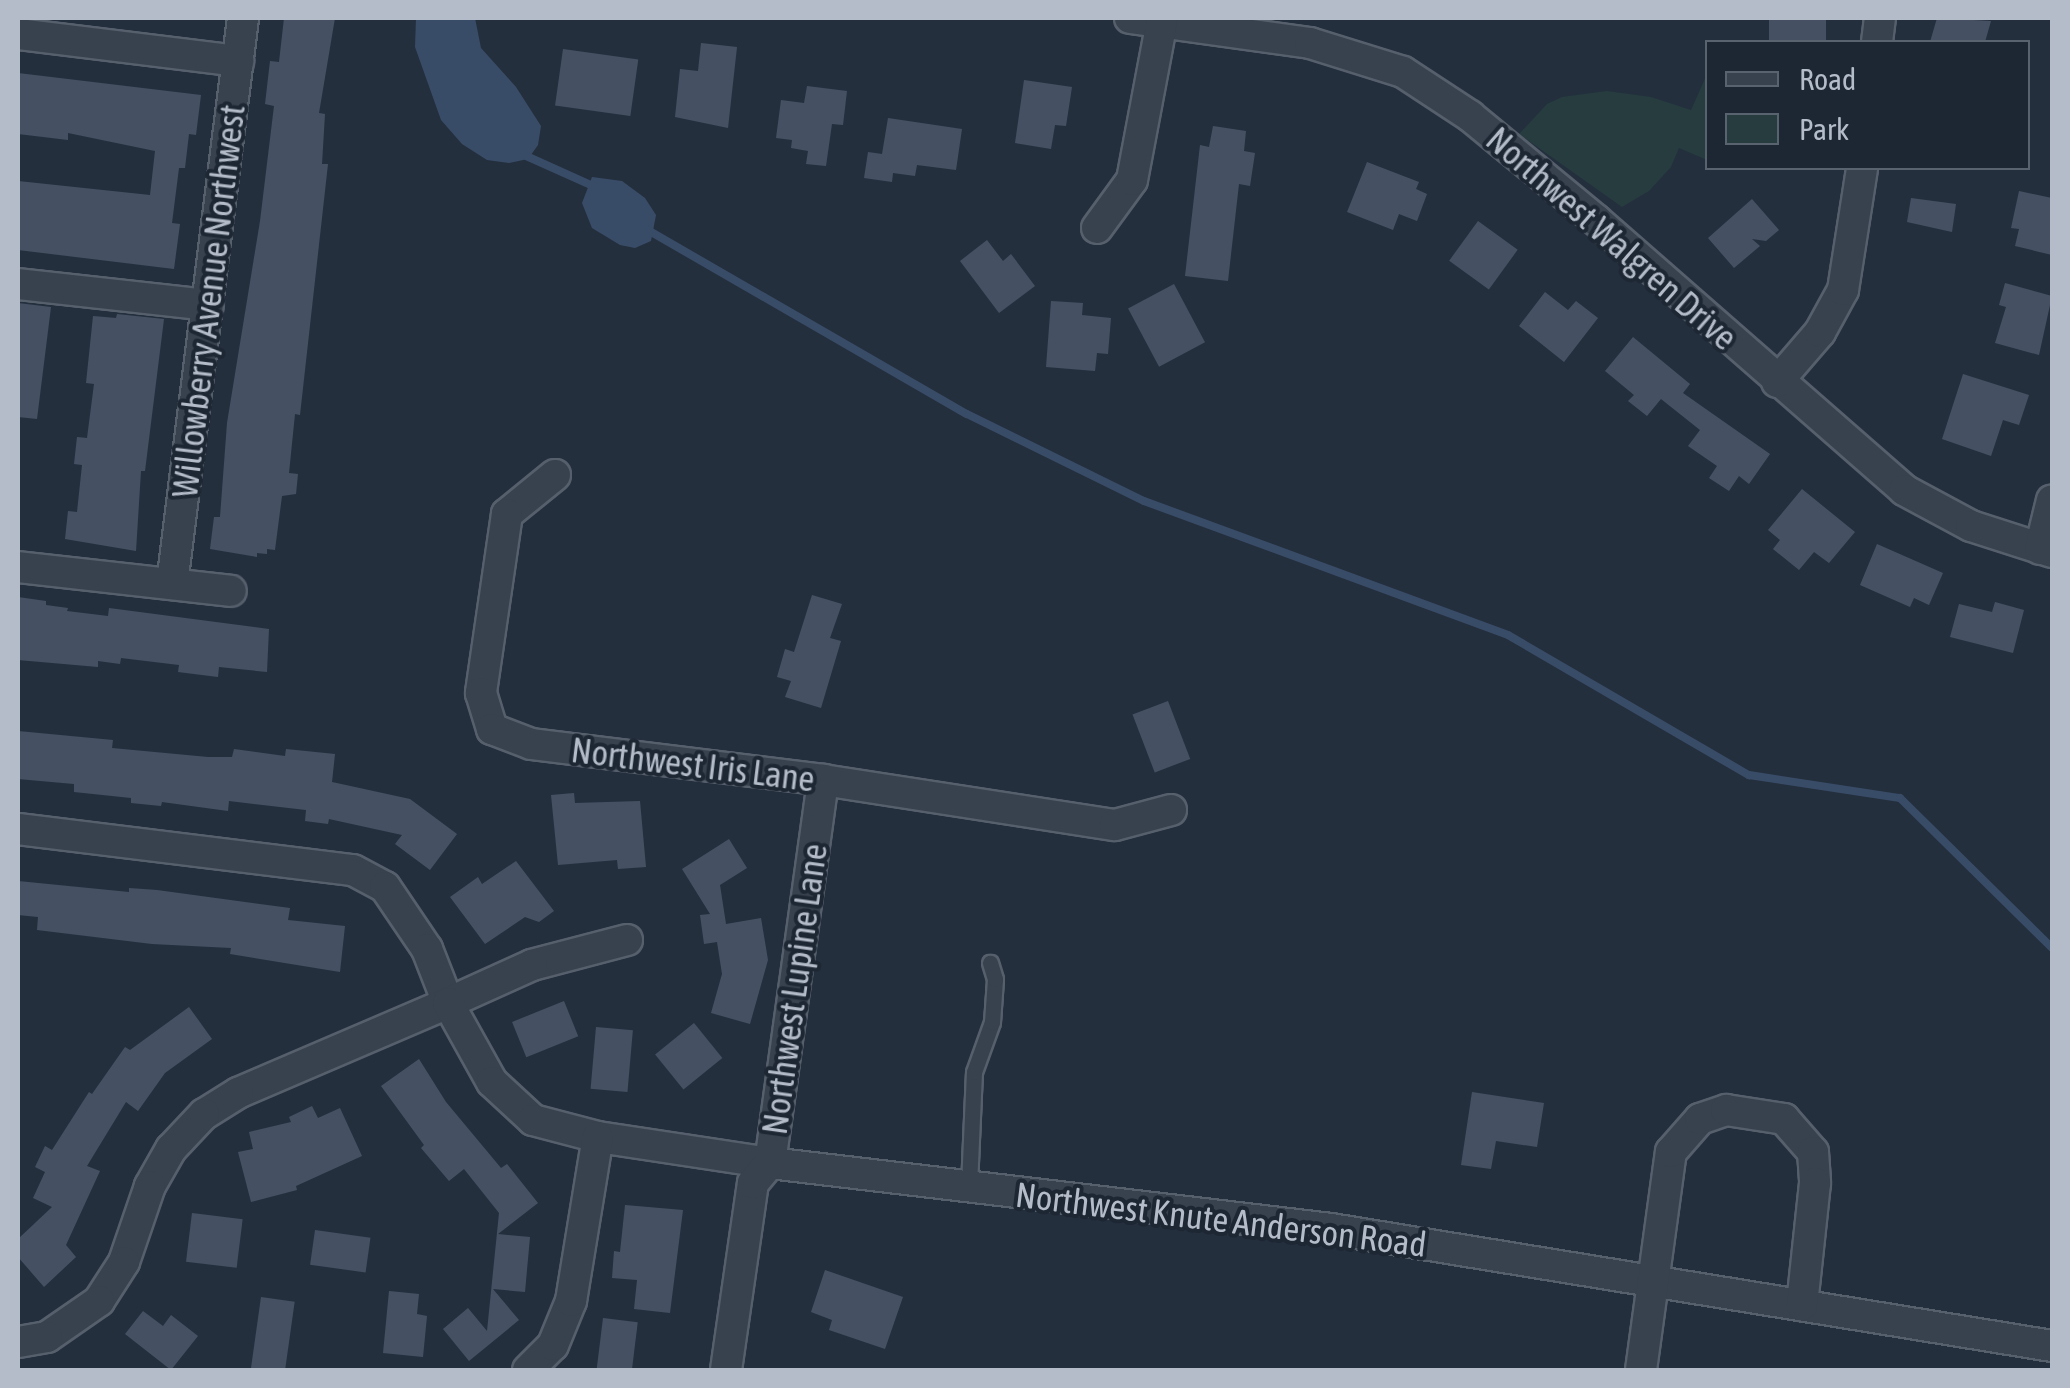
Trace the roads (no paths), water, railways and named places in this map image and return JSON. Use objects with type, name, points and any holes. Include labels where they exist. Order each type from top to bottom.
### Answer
[{"type":"street","name":"Willowberry Avenue Northwest","points":[[172,584],[244,18]]},
{"type":"street","name":"Northwest Walgren Drive","points":[[1130,18],[1310,43],[1403,72],[1470,116],[1582,208],[1904,490],[1971,526],[2046,550]]},
{"type":"street","points":[[1097,228],[1132,180],[1162,22]]},
{"type":"street","points":[[18,34],[238,61]]},
{"type":"street","points":[[1777,382],[1820,332],[1843,290],[1862,170]]},
{"type":"street","points":[[18,284],[208,305]]},
{"type":"street","name":"Northwest Iris Lane","points":[[554,476],[507,514],[481,694],[492,729],[531,744],[822,780],[1115,825],[1171,810]]},
{"type":"street","points":[[2046,550],[2052,500]]},
{"type":"street","points":[[18,567],[231,591]]},
{"type":"street","name":"Northwest Lupine Lane","points":[[726,1370],[753,1183],[770,1163],[822,780]]},
{"type":"street","name":"Northwest Knute Anderson Road","points":[[18,829],[353,870],[385,887],[427,949],[448,1004],[475,1056],[511,1103],[533,1120],[598,1137],[770,1163],[1331,1229],[2052,1346]]},
{"type":"street","points":[[18,1342],[46,1338],[98,1301],[124,1262],[150,1186],[171,1149],[204,1114],[238,1093],[532,965],[627,940]]},
{"type":"street","points":[[1641,1370],[1671,1152],[1700,1119],[1726,1110],[1784,1119],[1813,1152],[1815,1183],[1802,1305]]},
{"type":"street","points":[[528,1370],[553,1345],[571,1301],[598,1137]]},
{"type":"lane","points":[[969,1186],[974,1072],[992,1022],[995,979],[990,963]]},
{"type":"water","points":[[416,18],[475,18],[481,48],[516,87],[541,126],[538,145],[528,159],[509,163],[487,160],[462,144],[441,120],[415,47]]},
{"type":"water","points":[[592,177],[622,181],[645,198],[656,215],[651,241],[635,248],[620,245],[592,228],[582,203]]},
{"type":"waterway","points":[[524,155],[593,186]]},
{"type":"waterway","points":[[646,229],[967,414],[1144,501],[1508,635],[1749,775],[1900,798],[2052,948]]}]
